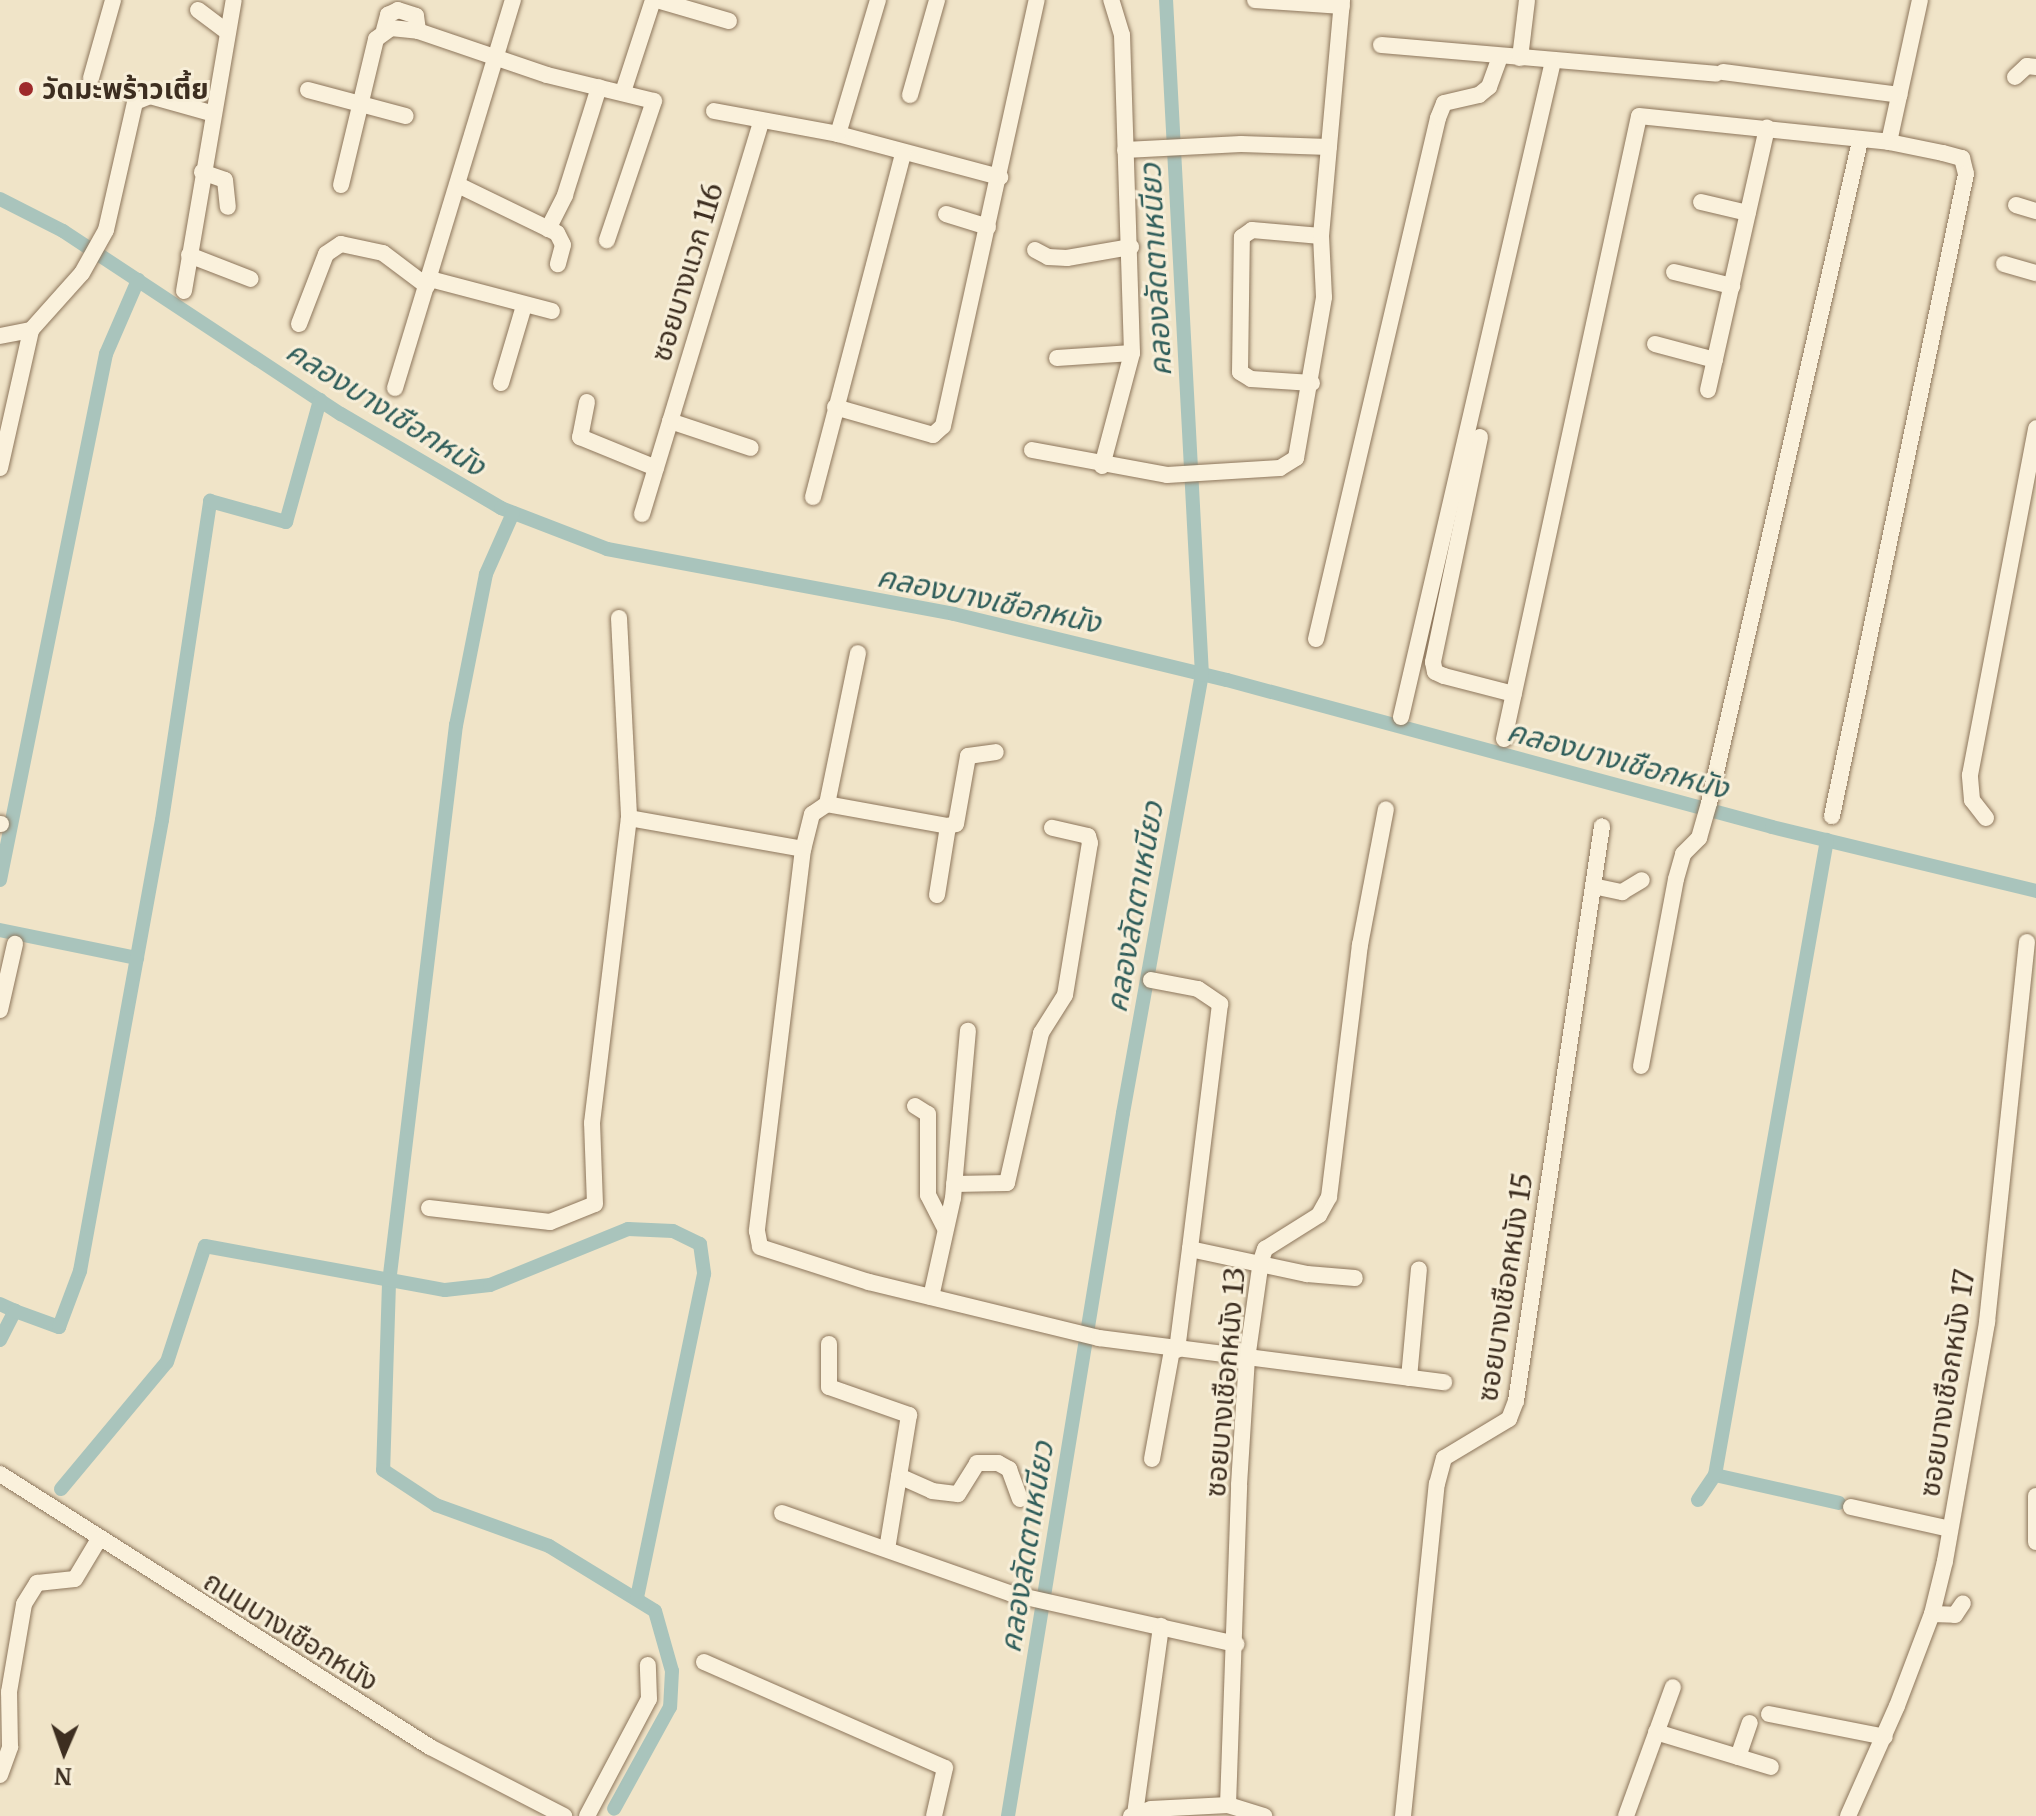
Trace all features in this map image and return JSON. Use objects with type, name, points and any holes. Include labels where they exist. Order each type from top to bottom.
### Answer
[{"type":"street","points":[[91,78],[113,0]]},
{"type":"street","points":[[184,291],[211,113],[234,0]]},
{"type":"street","points":[[395,388],[513,0]]},
{"type":"street","points":[[623,92],[655,0],[729,21]]},
{"type":"street","points":[[838,134],[878,0]]},
{"type":"street","points":[[910,95],[937,0]]},
{"type":"street","points":[[835,407],[939,434],[1000,177],[1037,0]]},
{"type":"street","points":[[1102,466],[1132,353],[1122,35],[1111,0]]},
{"type":"street","points":[[1032,450],[1102,466],[1167,475],[1290,465],[1312,383],[1324,297],[1321,236],[1342,3],[1255,0]]},
{"type":"street","points":[[1520,58],[1527,0]]},
{"type":"street","points":[[1889,142],[1920,0]]},
{"type":"street","points":[[198,10],[227,32]]},
{"type":"street","points":[[341,185],[376,39],[387,15],[418,31],[496,58],[648,98],[655,106],[607,240]]},
{"type":"street","points":[[1381,45],[1720,73],[1900,95]]},
{"type":"street","points":[[1316,639],[1438,118],[1444,103],[1479,95],[1489,87],[1500,56]]},
{"type":"street","points":[[1401,717],[1553,61]]},
{"type":"street","points":[[2015,77],[2027,66],[2036,67]]},
{"type":"street","points":[[548,229],[565,195],[599,87]]},
{"type":"street","points":[[308,90],[406,116]]},
{"type":"street","points":[[0,468],[31,330],[82,273],[106,230],[140,96],[211,113]]},
{"type":"street","points":[[714,111],[838,134],[1000,177]]},
{"type":"street","points":[[1504,739],[1639,116],[1655,115],[1889,142],[1962,158],[1966,174],[1832,816]]},
{"type":"street","name":"ซอยบางแวก 116","points":[[642,514],[761,122]]},
{"type":"street","points":[[1708,390],[1767,128]]},
{"type":"street","points":[[1641,1066],[1676,879],[1683,854],[1703,824],[1860,141]]},
{"type":"street","points":[[1125,150],[1173,145],[1329,147]]},
{"type":"street","points":[[813,497],[903,153]]},
{"type":"street","points":[[202,172],[225,180],[228,207]]},
{"type":"street","points":[[458,185],[548,229],[563,245],[558,264]]},
{"type":"street","points":[[1701,202],[1748,213]]},
{"type":"street","points":[[2016,205],[2036,211]]},
{"type":"street","points":[[946,214],[988,227]]},
{"type":"street","points":[[1312,383],[1251,379],[1240,372],[1242,237],[1252,230],[1321,236]]},
{"type":"street","points":[[299,324],[326,254],[341,244],[383,253],[428,283],[552,311]]},
{"type":"street","points":[[1035,250],[1048,257],[1067,258],[1131,247]]},
{"type":"street","points":[[189,255],[251,279]]},
{"type":"street","points":[[2004,264],[2036,273]]},
{"type":"street","points":[[1674,272],[1732,286]]},
{"type":"street","points":[[501,383],[524,306]]},
{"type":"street","points":[[0,336],[31,330]]},
{"type":"street","points":[[1655,344],[1715,360]]},
{"type":"street","points":[[1057,358],[1132,353]]},
{"type":"street","points":[[587,402],[580,437],[656,468]]},
{"type":"street","points":[[670,421],[751,448]]},
{"type":"street","points":[[1986,818],[1972,800],[1970,775],[2036,428]]},
{"type":"street","points":[[1480,437],[1433,662],[1435,672],[1444,676],[1514,694]]},
{"type":"street","points":[[429,1208],[550,1222],[595,1204],[592,1123],[629,818],[619,618]]},
{"type":"street","points":[[827,804],[858,653]]},
{"type":"street","points":[[996,752],[968,756],[956,824],[948,826],[827,804],[812,814],[803,849],[757,1239],[766,1252],[1099,1338],[1174,1350],[1444,1382]]},
{"type":"street","name":"ซอยบางเชือกหนัง 13","points":[[1228,1805],[1247,1359],[1261,1261],[1265,1249],[1319,1215],[1329,1197],[1360,945],[1386,809]]},
{"type":"street","points":[[629,818],[803,849]]},
{"type":"street","points":[[937,895],[948,826]]},
{"type":"street","name":"ซอยบางเชือกหนัง 15","points":[[1403,1816],[1437,1484],[1444,1458],[1509,1419],[1516,1401],[1602,826]]},
{"type":"street","points":[[954,1184],[1007,1183],[1041,1033],[1065,995],[1090,843],[1088,836],[1052,828]]},
{"type":"street","points":[[1593,886],[1622,892],[1642,880]]},
{"type":"street","name":"ซอยบางเชือกหนัง 17","points":[[1848,1816],[1885,1737],[1932,1614],[1950,1529],[1987,1322],[2027,942]]},
{"type":"street","points":[[0,1010],[15,944]]},
{"type":"street","points":[[1151,980],[1198,989],[1220,1004],[1190,1249],[1152,1459]]},
{"type":"street","points":[[931,1297],[954,1184],[968,1031]]},
{"type":"street","points":[[915,1106],[928,1114],[928,1195],[945,1228]]},
{"type":"street","points":[[1190,1249],[1261,1261],[1307,1274],[1355,1278]]},
{"type":"street","points":[[1409,1378],[1419,1269]]},
{"type":"street","points":[[829,1344],[829,1387],[909,1415],[887,1549]]},
{"type":"street","points":[[899,1476],[932,1491],[958,1494],[977,1463],[998,1463],[1009,1469],[1020,1499]]},
{"type":"street","name":"ถนนบางเชือกหนัง","points":[[0,1474],[430,1747],[564,1816]]},
{"type":"street","points":[[2036,1496],[2036,1542]]},
{"type":"street","points":[[1851,1507],[1950,1529]]},
{"type":"street","points":[[782,1513],[1037,1600],[1236,1644]]},
{"type":"street","points":[[0,1775],[10,1747],[6,1679],[17,1625],[33,1586],[75,1579],[99,1539]]},
{"type":"street","points":[[1932,1614],[1955,1615],[1963,1603]]},
{"type":"street","points":[[1161,1626],[1133,1815],[1228,1805],[1264,1816]]},
{"type":"street","points":[[704,1662],[945,1768],[934,1816]]},
{"type":"street","points":[[587,1816],[649,1699],[648,1665]]},
{"type":"street","points":[[1626,1816],[1673,1687]]},
{"type":"street","points":[[1769,1714],[1885,1737]]},
{"type":"street","points":[[1738,1757],[1750,1723]]},
{"type":"street","points":[[1656,1732],[1771,1767]]},
{"type":"waterway","name":"คลองลัดตาเหนียว","points":[[1008,1816],[1123,1113],[1202,675],[1166,0]]},
{"type":"waterway","name":"คลองบางเชือกหนัง","points":[[0,199],[63,231],[341,414],[501,508],[607,549],[954,614],[1227,680],[1772,827],[2036,891]]},
{"type":"waterway","points":[[0,880],[106,354],[138,280]]},
{"type":"waterway","points":[[0,1340],[15,1311],[59,1327],[80,1271],[162,820],[210,501],[286,522],[320,400]]},
{"type":"waterway","points":[[513,513],[486,574],[456,725],[389,1283],[383,1470],[436,1505],[549,1546],[655,1611],[672,1671],[670,1707],[614,1809]]},
{"type":"waterway","points":[[1698,1500],[1715,1475],[1827,840]]},
{"type":"waterway","points":[[0,930],[137,958]]},
{"type":"waterway","points":[[61,1489],[167,1362],[205,1246],[445,1290],[490,1285],[628,1229],[673,1231],[700,1244],[704,1274],[637,1597]]},
{"type":"waterway","points":[[0,1304],[15,1311]]},
{"type":"waterway","points":[[1715,1475],[1839,1503]]},
{"type":"place","name":"วัดมะพร้าวเตี้ย","points":[[26,89]]}]
